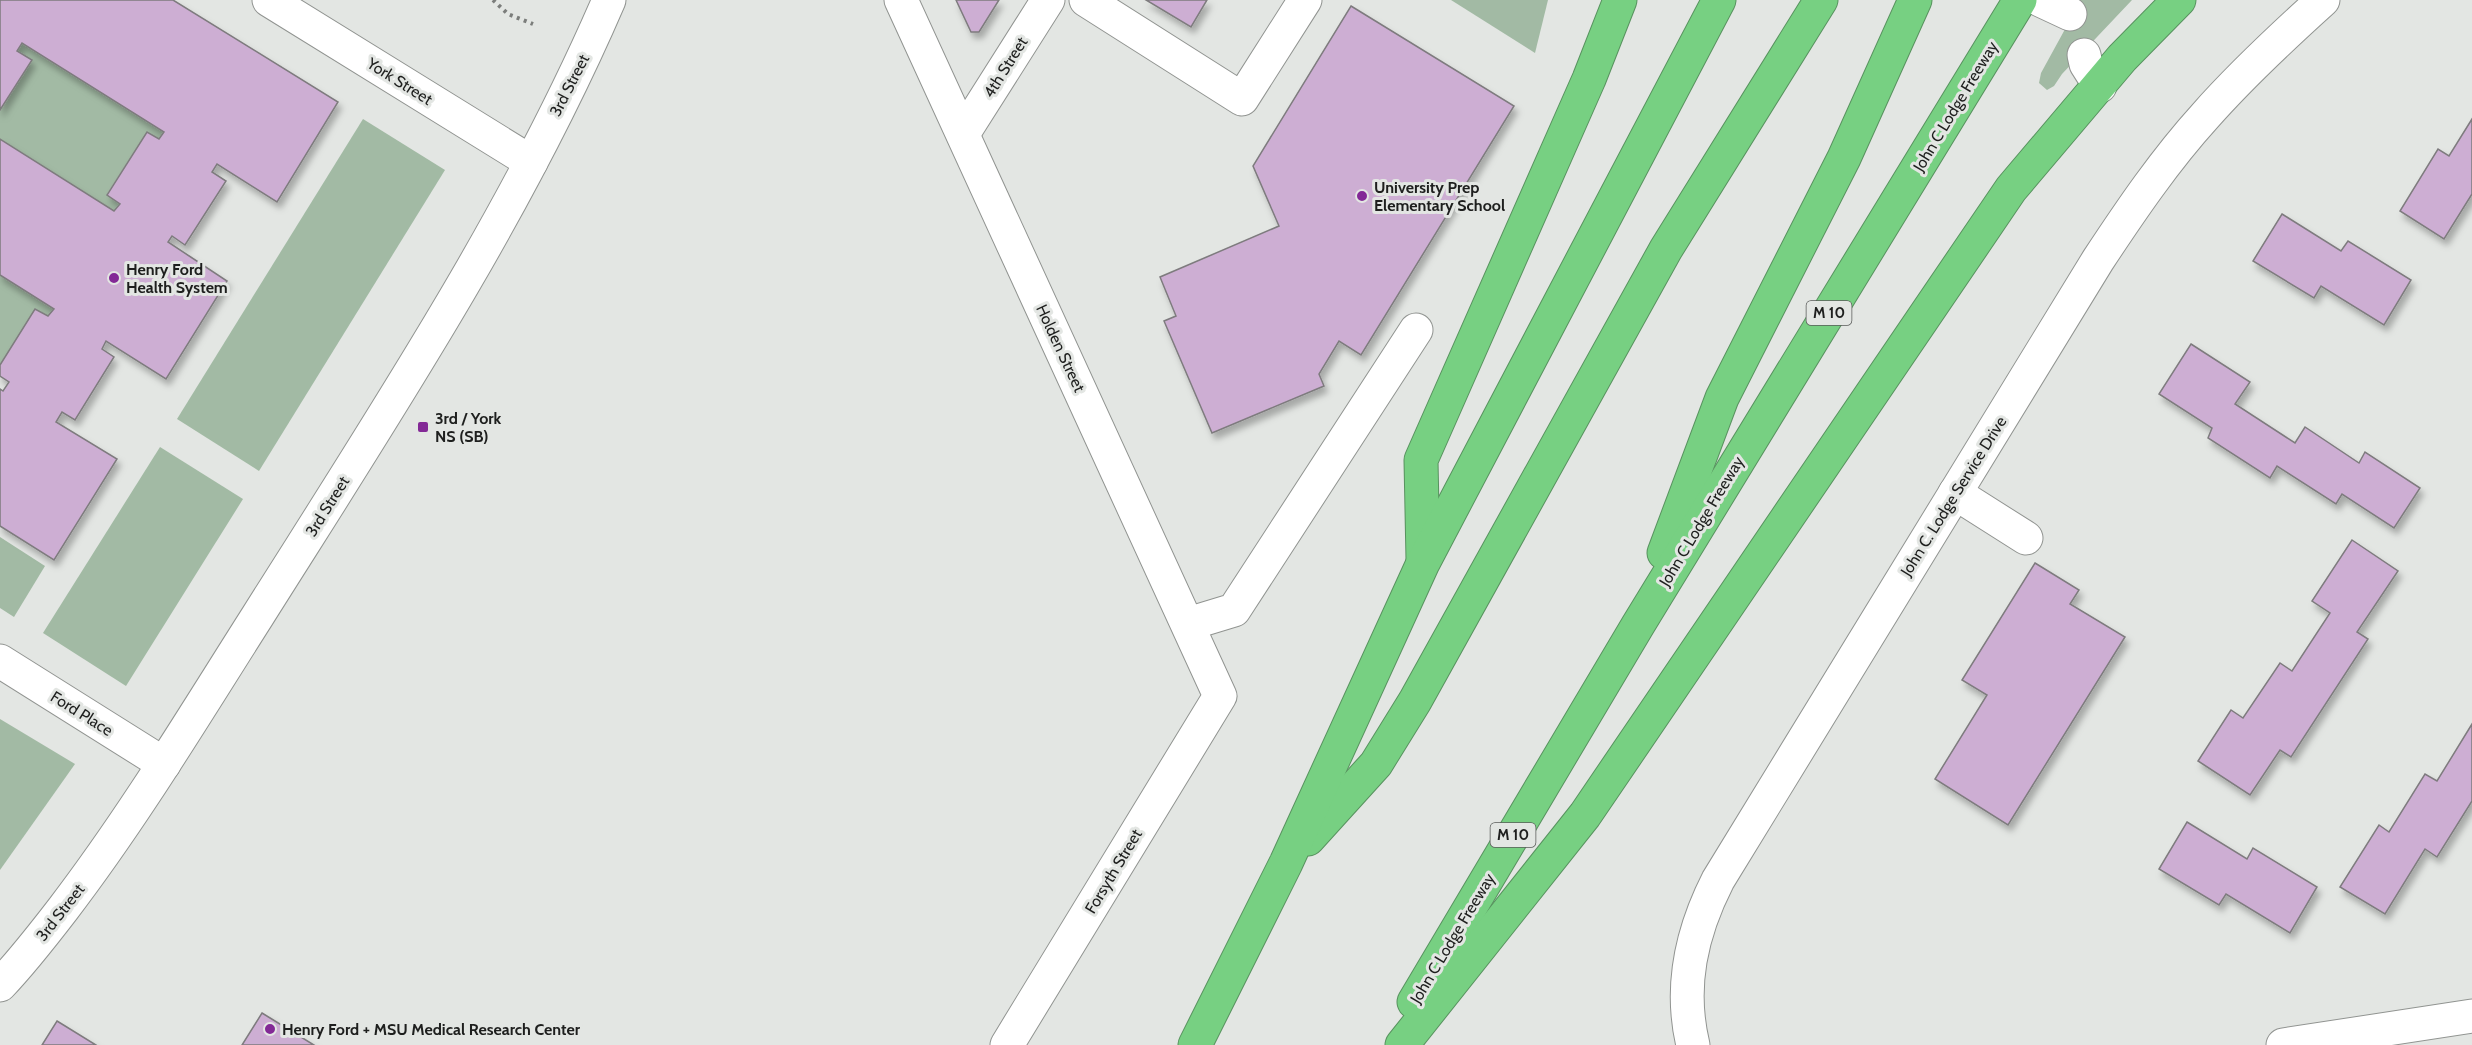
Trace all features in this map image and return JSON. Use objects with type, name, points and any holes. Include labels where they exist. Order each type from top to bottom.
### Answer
[{"type":"highway","points":[[1423,563],[1420,460],[1589,79],[1620,0]]},
{"type":"highway","points":[[1195,1045],[1286,863],[1423,563],[1719,0]]},
{"type":"highway","points":[[1286,863],[1376,764],[1666,249],[1821,0]]},
{"type":"highway","points":[[1638,625],[1722,398],[1844,158],[1915,0]]},
{"type":"highway","name":"John C Lodge Freeway","points":[[1389,1045],[1638,625],[2020,0]]},
{"type":"highway","points":[[1402,1045],[1585,815],[2011,189],[2122,58],[2180,0]]},
{"type":"street","name":"York Street","points":[[269,0],[531,162]]},
{"type":"street","name":"3rd Street","points":[[0,985],[18,967],[102,857],[164,764],[410,374],[531,162],[609,0]]},
{"type":"street","name":"Holden Street","points":[[901,0],[1220,696]]},
{"type":"street","name":"4th Street","points":[[963,134],[1048,0]]},
{"type":"street","points":[[1086,0],[1242,99],[1305,0]]},
{"type":"street","points":[[2040,0],[2070,14]]},
{"type":"street","name":"John C. Lodge Service Drive","points":[[1693,1045],[1688,1023],[1687,970],[1693,939],[1703,909],[1718,880],[2098,260],[2148,186],[2204,117],[2265,52],[2323,0]]},
{"type":"street","points":[[2084,56],[2086,64],[2100,86]]},
{"type":"street","points":[[1188,624],[1234,610],[1416,330]]},
{"type":"street","points":[[1955,493],[2026,538]]},
{"type":"street","name":"Ford Place","points":[[0,662],[164,764]]},
{"type":"street","name":"Forsyth Street","points":[[1007,1045],[1220,696]]},
{"type":"street","points":[[2298,1044],[2472,1016]]},
{"type":"path","points":[[494,0],[508,14],[533,24]]},
{"type":"green space","points":[[1451,0],[1548,0],[1535,53]]},
{"type":"green space","points":[[2081,0],[2132,0],[2062,74],[2054,86],[2047,90],[2039,83],[2041,73]]},
{"type":"green space","points":[[22,43],[164,132],[159,139],[147,132],[107,194],[120,204],[114,211],[0,139],[0,110],[32,60],[17,51]]},
{"type":"green space","points":[[363,119],[445,170],[259,471],[177,419]]},
{"type":"green space","points":[[0,275],[54,309],[48,316],[35,309],[0,365]]},
{"type":"green space","points":[[160,447],[243,499],[126,686],[43,633]]},
{"type":"green space","points":[[0,537],[45,566],[14,617],[0,608]]},
{"type":"green space","points":[[0,719],[75,764],[0,870]]},
{"type":"building","name":"Henry Ford Health System","points":[[0,0],[173,0],[338,102],[277,202],[217,164],[212,172],[226,181],[185,245],[172,236],[168,242],[227,281],[166,379],[106,341],[102,349],[114,357],[75,420],[62,412],[56,422],[117,459],[54,560],[0,526],[0,389],[3,391],[9,382],[0,376],[0,365],[35,309],[48,316],[54,309],[0,275],[0,139],[114,211],[120,204],[107,195],[147,132],[159,139],[164,132],[22,43],[17,51],[32,60],[0,110]]},
{"type":"building","points":[[956,0],[999,0],[979,32],[971,32]]},
{"type":"building","points":[[1146,0],[1207,0],[1191,27]]},
{"type":"building","name":"University Prep Elementary School","points":[[1351,6],[1514,106],[1361,355],[1339,341],[1319,374],[1324,386],[1212,433],[1164,321],[1176,316],[1160,277],[1279,226],[1253,166]]},
{"type":"building","points":[[2472,119],[2472,194],[2444,239],[2400,211],[2438,149],[2449,156]]},
{"type":"building","points":[[2282,214],[2341,251],[2348,241],[2411,280],[2384,325],[2321,286],[2314,298],[2253,261]]},
{"type":"building","points":[[2191,344],[2250,382],[2235,404],[2295,443],[2305,427],[2359,463],[2365,452],[2420,488],[2394,528],[2342,494],[2336,504],[2277,466],[2270,478],[2208,438],[2212,428],[2159,394]]},
{"type":"building","points":[[2352,540],[2398,571],[2357,632],[2368,639],[2291,757],[2280,750],[2250,795],[2198,761],[2231,710],[2243,718],[2280,663],[2292,671],[2330,613],[2312,601]]},
{"type":"building","points":[[2035,563],[2079,590],[2070,604],[2125,637],[2008,825],[1935,779],[1987,695],[1962,680]]},
{"type":"building","points":[[2472,724],[2472,801],[2437,857],[2425,849],[2385,914],[2340,887],[2379,825],[2389,832],[2425,774],[2437,781]]},
{"type":"building","points":[[2187,822],[2247,859],[2253,848],[2317,887],[2290,933],[2226,894],[2219,905],[2159,869]]},
{"type":"building","name":"Henry Ford + MSU Medical Research Center","points":[[262,1013],[314,1045],[242,1045]]},
{"type":"building","points":[[57,1021],[96,1045],[42,1045]]},
{"type":"place","name":"University Prep Elementary School","points":[[1362,196]]},
{"type":"place","name":"Henry Ford Health System","points":[[114,278]]},
{"type":"place","name":"3rd / York NS (SB)","points":[[423,427]]},
{"type":"place","name":"Henry Ford + MSU Medical Research Center","points":[[270,1029]]}]
